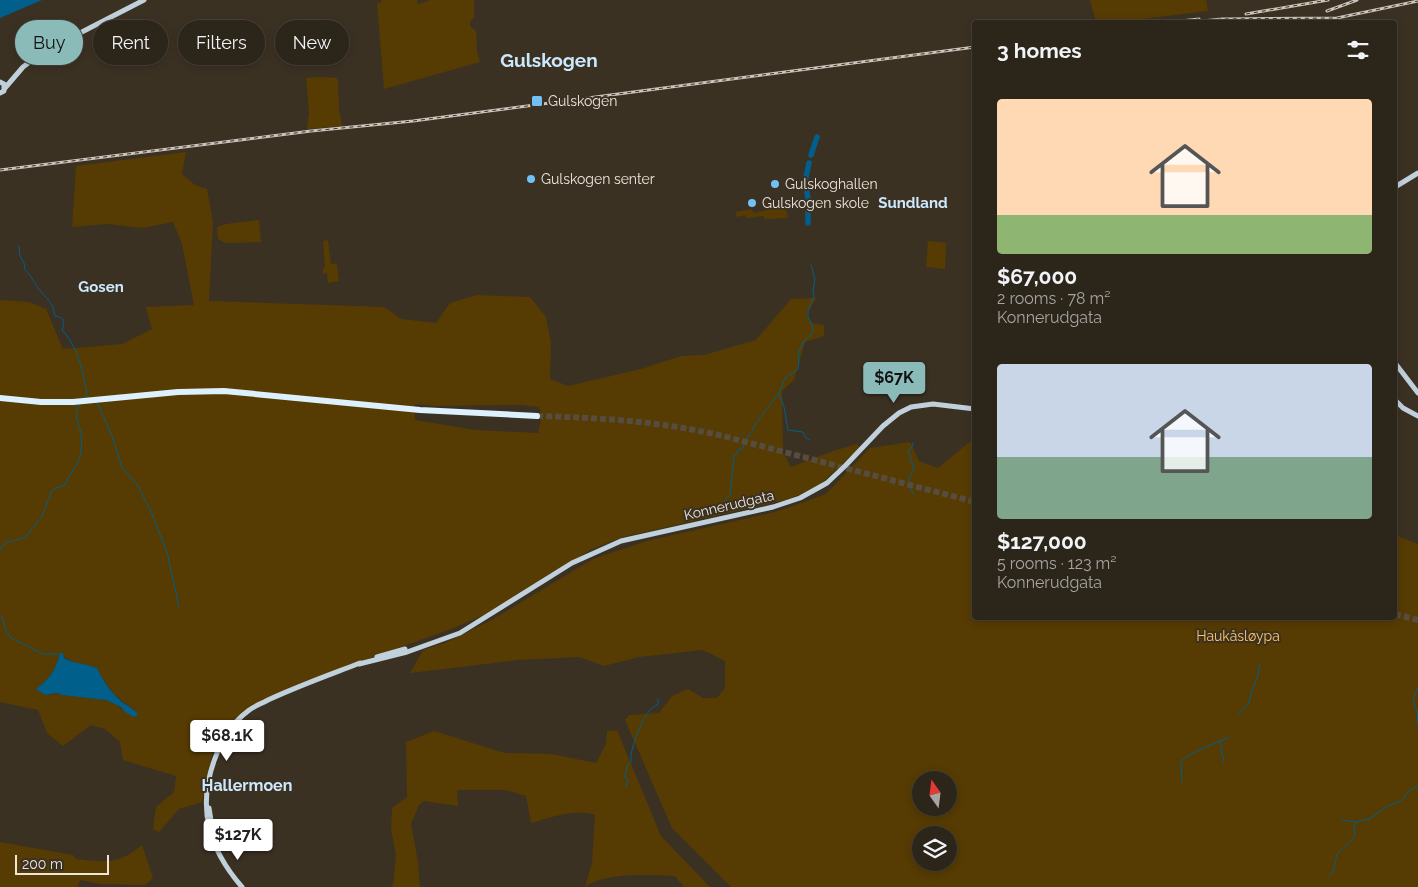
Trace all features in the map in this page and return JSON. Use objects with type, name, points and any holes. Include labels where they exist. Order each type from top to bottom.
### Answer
[{"type":"highway","points":[[0,397],[46,402],[83,402],[201,390],[245,392],[458,413],[537,416]]},
{"type":"main road","points":[[5,88],[1,82],[14,75],[43,52],[144,0]]},
{"type":"main road","points":[[0,93],[4,91],[14,75]]},
{"type":"main road","points":[[1397,185],[1418,173]]},
{"type":"main road","points":[[1397,367],[1418,393]]},
{"type":"main road","points":[[1397,402],[1403,408],[1418,416]]},
{"type":"main road","name":"Konnerudgata","points":[[242,887],[221,859],[213,842],[207,820],[206,796],[219,748],[227,733],[245,714],[293,689],[476,623],[572,563],[613,544],[639,536],[782,505],[807,495],[832,478],[883,426],[907,408],[919,404],[933,404],[972,409]]},
{"type":"main road","name":"Konnerudgata","points":[[246,887],[226,861],[216,840],[210,814],[210,790],[216,764],[226,740],[237,725],[265,702]]},
{"type":"green space","points":[[382,0],[417,0],[418,4],[431,0],[474,0],[474,17],[470,22],[470,26],[476,31],[477,51],[480,62],[384,89],[377,3],[380,3]]},
{"type":"green space","points":[[1090,0],[1206,0],[1208,11],[1134,20],[1095,20]]},
{"type":"green space","points":[[306,78],[336,78],[338,80],[339,109],[342,126],[307,129],[309,112]]},
{"type":"green space","points":[[186,152],[182,174],[195,185],[207,189],[213,222],[209,301],[384,307],[401,319],[436,323],[450,303],[477,295],[530,297],[546,317],[551,343],[550,379],[568,386],[641,369],[681,356],[704,355],[756,340],[791,299],[816,298],[807,314],[812,323],[824,325],[824,336],[805,342],[794,380],[782,391],[783,452],[791,467],[857,444],[860,447],[821,484],[790,499],[623,537],[592,549],[484,615],[454,628],[293,686],[243,711],[213,750],[202,802],[179,809],[159,832],[153,829],[156,807],[174,792],[176,776],[123,760],[120,742],[105,729],[91,725],[63,746],[47,733],[38,710],[0,702],[0,300],[29,302],[46,309],[63,349],[122,344],[152,329],[146,307],[194,305],[182,244],[173,222],[143,228],[107,224],[72,227],[76,166]],"holes":[[[415,404],[434,406],[520,405],[539,407],[542,415],[538,433],[475,430],[415,420]],[[60,652],[72,661],[97,668],[113,692],[136,711],[125,712],[118,706],[102,699],[57,694],[47,695],[36,689],[52,673]]]},
{"type":"green space","points":[[785,206],[788,218],[765,219],[763,216],[746,218],[745,215],[737,217],[735,212],[752,209],[753,213]]},
{"type":"green space","points":[[259,220],[261,242],[225,243],[218,239],[217,227]]},
{"type":"green space","points":[[328,240],[331,264],[337,264],[339,281],[328,283],[327,273],[323,274],[323,268],[325,267],[323,241]]},
{"type":"green space","points":[[928,241],[946,243],[945,269],[926,267]]},
{"type":"green space","name":"Haukåsløypa","points":[[972,440],[972,620],[1397,620],[1397,536],[1418,544],[1418,887],[731,887],[672,828],[625,720],[629,715],[659,713],[672,696],[688,689],[703,698],[717,698],[725,688],[725,661],[703,650],[639,657],[604,666],[579,657],[518,660],[410,673],[423,650],[445,643],[490,621],[593,559],[647,541],[775,512],[826,494],[870,448],[910,442],[919,461],[938,468]]},
{"type":"green space","points":[[617,730],[661,836],[710,887],[684,887],[675,876],[641,875],[604,879],[593,882],[585,887],[592,863],[595,815],[572,813],[531,823],[526,796],[506,790],[457,790],[458,806],[424,801],[419,805],[411,824],[418,862],[420,887],[391,887],[393,885],[396,855],[391,829],[392,808],[407,797],[406,742],[434,731],[505,753],[551,754],[596,763],[606,744],[607,731]]},
{"type":"green space","points":[[0,842],[73,855],[76,859],[104,861],[111,861],[126,856],[142,845],[153,878],[145,885],[100,884],[80,880],[78,887],[0,887]]},
{"type":"water","points":[[0,0],[42,0],[0,18]]},
{"type":"water","points":[[60,652],[68,660],[97,668],[113,693],[138,714],[134,717],[125,712],[121,707],[106,700],[57,693],[46,695],[37,690],[52,673]]},
{"type":"waterway","points":[[811,155],[817,137]]},
{"type":"waterway","points":[[808,223],[808,198],[805,182],[809,163]]},
{"type":"waterway","points":[[19,246],[20,256],[25,265],[24,269],[50,302],[55,316],[61,317],[63,320],[62,330],[72,344],[81,368],[87,394],[83,398]]},
{"type":"waterway","points":[[810,440],[806,438],[803,432],[788,430],[784,407],[779,393],[785,378],[798,369],[798,353],[804,341],[813,332],[808,317],[808,311],[814,296],[815,279],[811,265]]},
{"type":"waterway","points":[[724,501],[730,495],[734,455],[743,448],[744,442],[754,426],[778,394]]},
{"type":"waterway","points":[[95,402],[99,406],[112,436],[122,468],[137,484],[152,514],[167,552],[179,607]]},
{"type":"waterway","points":[[0,550],[6,542],[25,538],[42,516],[52,490],[65,485],[77,464],[82,444],[76,415],[80,404]]},
{"type":"waterway","points":[[913,443],[908,451],[914,468],[908,481],[913,494]]},
{"type":"waterway","points":[[0,615],[11,638],[43,654],[60,654]]},
{"type":"waterway","points":[[1238,715],[1249,703],[1260,664]]},
{"type":"waterway","points":[[1418,688],[1413,699],[1418,725]]},
{"type":"waterway","points":[[626,787],[628,779],[625,777],[627,766],[631,762],[636,738],[646,715],[658,704],[658,699]]},
{"type":"waterway","points":[[1182,782],[1181,761],[1191,754],[1229,737]]},
{"type":"waterway","points":[[1220,741],[1224,762]]},
{"type":"waterway","points":[[1329,876],[1334,868],[1337,854],[1355,836],[1354,828],[1356,822],[1371,818],[1386,807],[1402,800],[1409,791],[1418,786]]},
{"type":"waterway","points":[[1342,820],[1355,822]]},
{"type":"tunnel","points":[[537,416],[630,421],[699,431],[972,501]]},
{"type":"tunnel","points":[[1397,615],[1418,620]]},
{"type":"railway","points":[[1246,14],[1328,0]]},
{"type":"railway","points":[[1327,11],[1357,0]]},
{"type":"railway","points":[[1212,20],[1337,18],[1418,1]]},
{"type":"railway","points":[[1190,20],[1199,19]]},
{"type":"railway","points":[[0,170],[311,131],[413,121],[972,47]]},
{"type":"place","name":"Gulskogen","points":[[537,101]]},
{"type":"place","name":"Gulskogen senter","points":[[531,179]]},
{"type":"place","name":"Gulskoghallen","points":[[775,184]]},
{"type":"place","name":"Gulskogen skole","points":[[752,203]]},
{"type":"district","name":"Gulskogen","points":[[549,60]]},
{"type":"district","name":"Sundland","points":[[913,203]]},
{"type":"district","name":"Gosen","points":[[101,287]]},
{"type":"district","name":"Hallermoen","points":[[247,785]]}]
